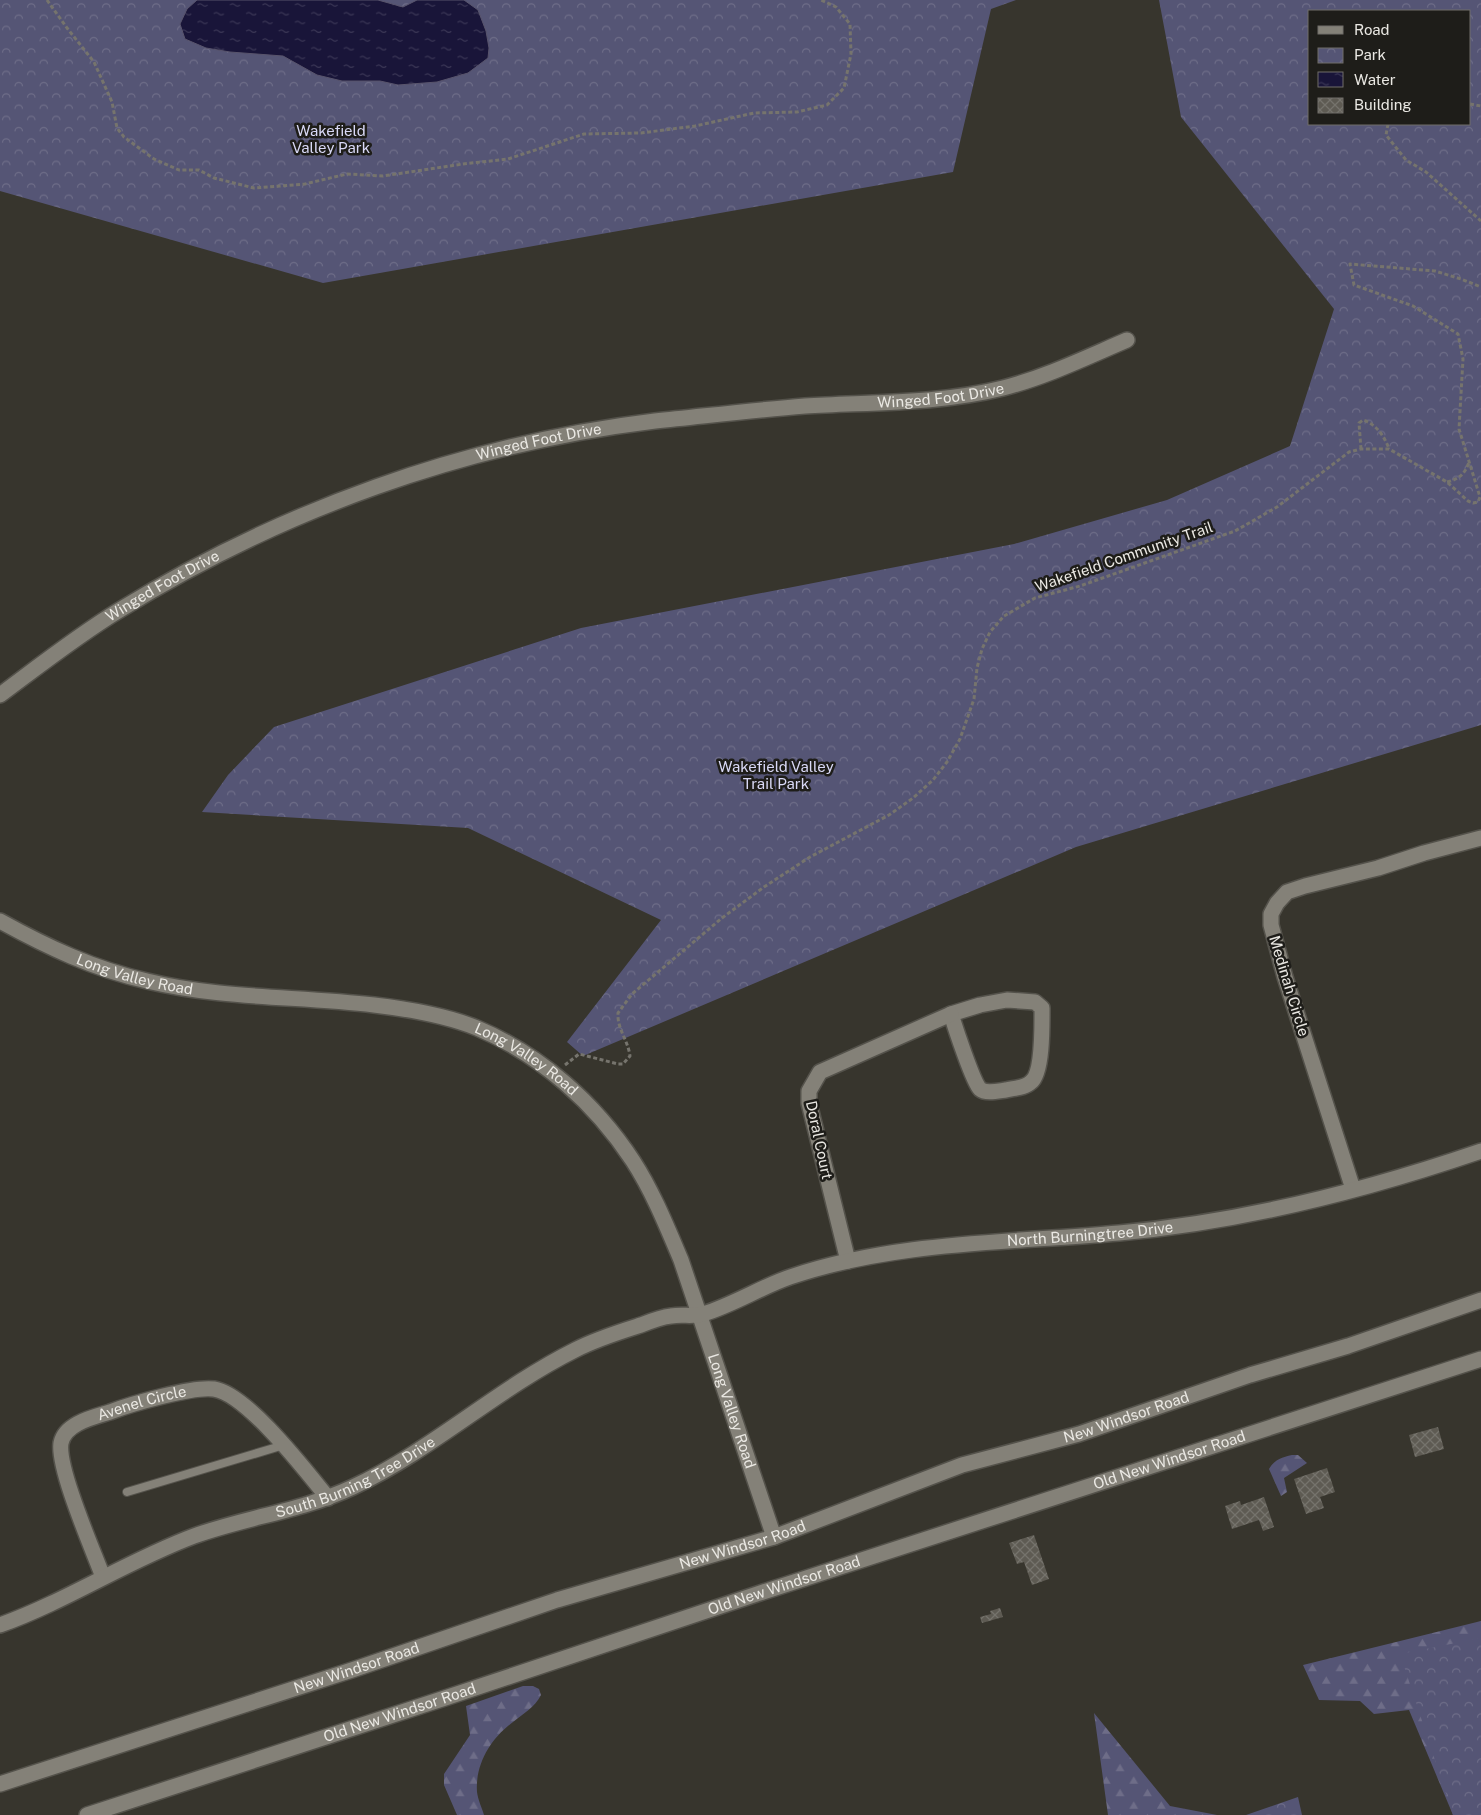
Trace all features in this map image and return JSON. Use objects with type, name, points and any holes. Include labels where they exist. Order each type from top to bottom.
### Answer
[{"type":"street","name":"Winged Foot Drive","points":[[0,695],[76,638],[153,590],[209,559],[307,513],[414,474],[482,453],[594,430],[806,406],[890,402],[974,394],[1037,377],[1127,340]]},
{"type":"street","name":"Medinah Circle","points":[[1353,1190],[1285,977],[1271,925],[1272,914],[1277,903],[1287,892],[1481,838]]},
{"type":"street","name":"Long Valley Road","points":[[0,922],[75,960],[147,982],[236,996],[375,1005],[422,1013],[452,1021],[476,1028],[505,1042],[555,1073],[582,1098],[608,1127],[633,1161],[650,1192],[678,1252],[774,1537]]},
{"type":"street","name":"Doral Court","points":[[848,1262],[809,1103],[809,1091],[820,1072],[950,1014],[980,1005],[1007,1000],[1035,1002],[1042,1008],[1039,1065],[1032,1082],[1027,1085],[998,1091],[984,1091],[979,1088],[974,1078],[950,1014]]},
{"type":"street","name":"North Burningtree Drive","points":[[700,1315],[790,1277],[848,1262],[948,1245],[1119,1233],[1219,1220],[1308,1203],[1418,1172],[1481,1151]]},
{"type":"street","name":"New Windsor Road","points":[[0,1784],[352,1670],[557,1600],[774,1537],[962,1465],[1079,1434],[1250,1376],[1348,1346],[1481,1300]]},
{"type":"street","name":"South Burning Tree Drive","points":[[0,1626],[197,1535],[328,1498],[373,1477],[408,1458],[517,1384],[574,1350],[599,1339],[668,1316],[700,1315]]},
{"type":"street","name":"Old New Windsor Road","points":[[87,1815],[756,1594],[1481,1359]]},
{"type":"street","name":"Avenel Circle","points":[[103,1577],[67,1478],[61,1454],[61,1441],[68,1431],[79,1422],[119,1408],[196,1390],[212,1388],[221,1390],[255,1415],[284,1445],[328,1498]]},
{"type":"lane","points":[[127,1492],[284,1445]]},
{"type":"path","points":[[47,0],[94,62],[112,102],[117,128],[124,137],[154,159],[179,170],[198,170],[214,178],[254,188],[305,184],[347,174],[384,176],[463,164],[508,160],[584,134],[641,133],[695,126],[754,113],[796,112],[827,105],[844,88],[851,54],[850,24],[836,8],[821,0]]},
{"type":"path","points":[[1388,125],[1386,135],[1406,160],[1426,172],[1481,221]]},
{"type":"path","points":[[1361,450],[1359,423],[1363,420],[1374,426],[1390,449],[1446,482],[1468,501],[1473,504],[1478,502],[1480,497],[1459,429],[1463,359],[1458,334],[1413,306],[1354,285],[1350,264],[1435,271],[1461,278],[1481,287]]},
{"type":"path","name":"Wakefield Community Trail","points":[[555,1073],[579,1054],[624,1064],[630,1056],[629,1048],[619,1028],[618,1013],[632,994],[722,918],[764,887],[810,857],[889,815],[913,798],[933,780],[947,762],[960,739],[974,699],[977,668],[982,649],[990,632],[1004,616],[1035,598],[1080,586],[1235,531],[1276,507],[1349,452],[1390,449]]},
{"type":"path","points":[[1446,482],[1463,474],[1469,462]]},
{"type":"green space","name":"Wakefield Valley Park","points":[[0,0],[1016,0],[991,9],[953,172],[323,283],[0,191]]},
{"type":"green space","name":"Wakefield Valley Trail Park","points":[[1159,0],[1481,0],[1481,725],[1076,847],[583,1056],[567,1042],[661,920],[468,828],[202,812],[228,775],[274,727],[581,628],[1014,544],[1167,500],[1290,446],[1334,309],[1181,117]]},
{"type":"green space","points":[[1298,1455],[1307,1463],[1284,1478],[1287,1492],[1281,1496],[1269,1469],[1279,1459]]},
{"type":"green space","points":[[1481,1621],[1481,1815],[1453,1815],[1409,1710],[1374,1714],[1360,1701],[1319,1700],[1303,1665]]},
{"type":"green space","points":[[1481,1638],[1481,1815],[1453,1815],[1400,1654]]},
{"type":"green space","points":[[523,1686],[533,1686],[539,1689],[541,1695],[532,1707],[505,1728],[486,1753],[477,1782],[477,1792],[484,1815],[457,1815],[444,1785],[444,1774],[470,1735],[466,1706]]},
{"type":"green space","points":[[1094,1713],[1170,1806],[1217,1815],[1108,1815]]},
{"type":"green space","points":[[1298,1797],[1302,1815],[1246,1815]]},
{"type":"water","points":[[197,0],[378,0],[403,7],[417,0],[464,0],[478,10],[486,31],[489,48],[488,58],[468,73],[437,82],[398,85],[380,81],[342,81],[317,75],[283,56],[206,48],[185,39],[180,24],[187,9]]},
{"type":"building","points":[[1438,1427],[1444,1449],[1415,1457],[1409,1435]]},
{"type":"building","points":[[1327,1468],[1335,1492],[1320,1497],[1324,1508],[1306,1514],[1294,1479]]},
{"type":"building","points":[[1264,1497],[1274,1527],[1263,1531],[1259,1520],[1232,1529],[1225,1506],[1240,1501],[1241,1505]]},
{"type":"building","points":[[1034,1535],[1049,1579],[1032,1585],[1024,1562],[1017,1564],[1009,1543]]},
{"type":"building","points":[[1000,1608],[1003,1617],[982,1623],[980,1617],[991,1614],[990,1611]]}]
